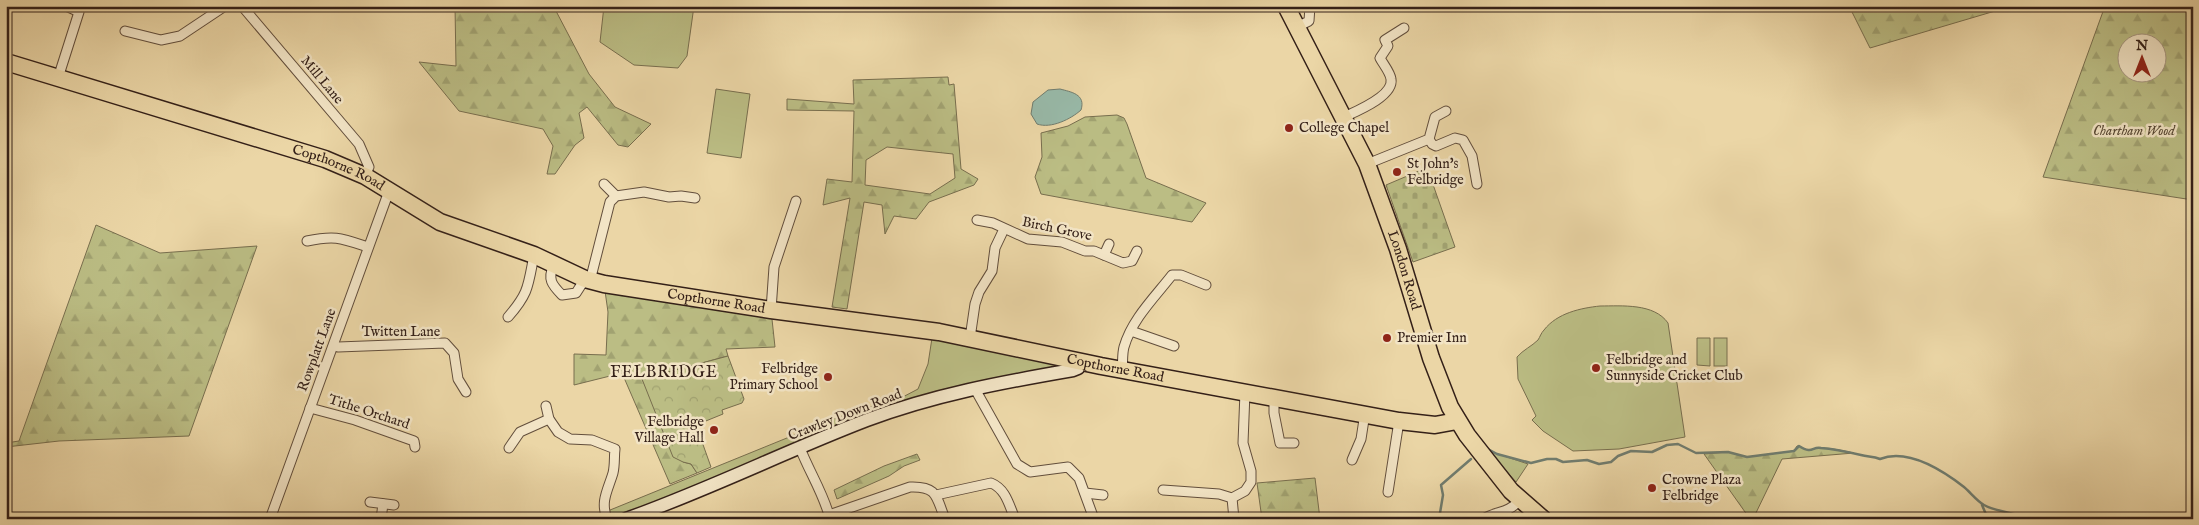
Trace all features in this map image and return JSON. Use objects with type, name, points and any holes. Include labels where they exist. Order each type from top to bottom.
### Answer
[{"type":"highway","name":"London Road","points":[[1286,6],[1367,164],[1398,249],[1436,372],[1458,421],[1511,491],[1543,519]]},
{"type":"highway","name":"Copthorne Road","points":[[6,62],[325,160],[365,176],[440,222],[534,255],[588,280],[624,289],[939,332],[1080,362],[1364,413],[1399,421],[1435,425],[1458,421]]},
{"type":"street","points":[[58,78],[79,12],[66,6]]},
{"type":"street","points":[[125,31],[161,40],[180,36],[225,6]]},
{"type":"street","name":"Mill Lane","points":[[242,6],[359,144],[369,167],[365,176]]},
{"type":"street","points":[[1297,27],[1308,21],[1310,6]]},
{"type":"street","points":[[1344,117],[1387,93],[1391,85],[1391,78],[1380,58],[1388,46],[1385,40],[1404,28]]},
{"type":"street","points":[[1446,111],[1435,116],[1429,139],[1436,146],[1455,138],[1463,140],[1472,156],[1477,184]]},
{"type":"street","points":[[1367,164],[1429,139]]},
{"type":"street","points":[[604,184],[616,196]]},
{"type":"street","name":"Rowplatt Lane","points":[[270,519],[389,191]]},
{"type":"street","points":[[554,265],[550,273],[552,285],[562,295],[576,293],[588,280],[610,202],[616,196],[644,192],[695,198]]},
{"type":"street","points":[[771,310],[774,267],[781,241],[791,222],[796,201]]},
{"type":"street","name":"Birch Grove","points":[[976,220],[993,223],[1028,239],[1062,242],[1085,251],[1094,251],[1128,263],[1132,261],[1137,251]]},
{"type":"street","name":"Birch Grove","points":[[970,338],[974,304],[992,271],[995,248],[1004,229]]},
{"type":"street","points":[[306,242],[325,237],[338,237],[368,247]]},
{"type":"street","name":"Birch Grove","points":[[1104,255],[1109,244]]},
{"type":"street","points":[[508,317],[522,301],[526,293],[534,255]]},
{"type":"street","points":[[1122,370],[1124,347],[1131,331],[1148,304],[1172,275],[1181,275],[1206,285]]},
{"type":"street","points":[[1131,331],[1174,346]]},
{"type":"street","name":"Twitten Lane","points":[[334,345],[338,347],[445,343],[454,353],[458,380],[466,392]]},
{"type":"street","name":"Crawley Down Road","points":[[626,519],[646,515],[867,420],[921,402],[1073,370],[1078,368],[1080,362]]},
{"type":"street","points":[[976,389],[1017,464],[1030,472],[1068,467],[1079,478],[1094,519]]},
{"type":"street","points":[[1163,490],[1219,494],[1232,498],[1245,491],[1250,482],[1251,471],[1244,443],[1246,392]]},
{"type":"street","points":[[1274,397],[1274,413],[1280,443],[1294,443]]},
{"type":"street","points":[[546,406],[549,419],[558,432],[570,439],[592,440],[615,449],[613,472],[603,504],[607,519]]},
{"type":"street","name":"Tithe Orchard","points":[[310,408],[355,420],[414,441],[415,446]]},
{"type":"street","points":[[1352,460],[1361,439],[1364,413]]},
{"type":"street","points":[[509,448],[520,432],[549,419]]},
{"type":"street","points":[[1388,492],[1399,421]]},
{"type":"street","points":[[800,448],[807,468],[823,494],[829,515],[910,487],[927,487],[936,494],[945,519]]},
{"type":"street","points":[[936,494],[991,483],[998,486],[1005,495],[1015,519]]},
{"type":"street","points":[[1085,493],[1102,494]]},
{"type":"street","points":[[1232,498],[1234,519]]},
{"type":"street","points":[[1484,519],[1510,510],[1520,500]]},
{"type":"street","points":[[370,502],[394,504]]},
{"type":"street","points":[[382,519],[383,504]]},
{"type":"green space","points":[[455,6],[518,6],[519,8],[556,11],[589,74],[615,107],[651,124],[628,147],[618,145],[587,107],[579,113],[584,138],[575,145],[555,174],[547,174],[553,146],[543,129],[459,111],[419,62],[456,66]]},
{"type":"green space","points":[[604,6],[694,6],[687,56],[678,68],[634,65],[600,42]]},
{"type":"green space","points":[[1849,6],[2012,6],[1870,48]]},
{"type":"green space","name":"Chartham Wood","points":[[2105,6],[2193,6],[2193,200],[2043,177]]},
{"type":"green space","points":[[948,77],[949,85],[954,84],[961,169],[978,179],[974,185],[929,202],[916,219],[894,216],[885,234],[882,205],[864,202],[847,309],[832,307],[850,198],[823,205],[827,179],[852,182],[854,111],[787,110],[787,99],[854,104],[853,80]],"holes":[[[887,147],[953,154],[955,178],[930,194],[865,185],[866,160]]]},
{"type":"green space","points":[[716,89],[750,94],[741,158],[707,153]]},
{"type":"green space","points":[[1117,115],[1124,118],[1127,124],[1146,178],[1206,203],[1192,222],[1041,194],[1035,177],[1042,157],[1041,133],[1068,126],[1085,117]]},
{"type":"green space","points":[[1419,171],[1422,178],[1430,176],[1455,247],[1413,262],[1386,185]]},
{"type":"green space","points":[[96,225],[160,253],[257,246],[189,436],[59,441],[6,447],[6,443],[19,441]]},
{"type":"green space","points":[[604,284],[771,310],[775,347],[726,349],[728,356],[642,379],[683,462],[691,464],[697,473],[670,484],[622,373],[574,385],[574,354],[606,355],[608,312]]},
{"type":"green space","name":"Felbridge and Sunnyside Cricket Club","points":[[1627,306],[1646,309],[1655,312],[1668,323],[1685,437],[1619,449],[1573,451],[1543,431],[1532,420],[1536,416],[1518,379],[1517,357],[1538,340],[1549,324],[1562,315],[1585,308]]},
{"type":"green space","points":[[932,338],[1063,362],[1065,368],[900,403],[899,399],[918,389],[928,364]]},
{"type":"green space","points":[[1697,338],[1710,338],[1710,366],[1697,365]]},
{"type":"green space","points":[[1714,338],[1727,338],[1727,366],[1714,366]]},
{"type":"green space","points":[[728,356],[744,399],[742,403],[722,410],[723,414],[696,425],[711,467],[697,473],[691,464],[673,457],[642,379]]},
{"type":"green space","points":[[897,398],[899,403],[861,415],[822,433],[820,436],[612,519],[588,519],[836,418]]},
{"type":"green space","points":[[1797,446],[1809,450],[1826,448],[1854,453],[1782,459],[1753,519],[1750,519],[1704,454],[1728,452],[1747,457],[1794,451]]},
{"type":"green space","points":[[1489,451],[1528,464],[1516,482]]},
{"type":"green space","points":[[917,454],[920,460],[837,499],[834,490],[884,466]]},
{"type":"green space","points":[[1315,478],[1320,519],[1262,519],[1257,483]]},
{"type":"shaded area","points":[[1060,89],[1079,97],[1082,105],[1081,110],[1072,117],[1054,124],[1037,124],[1031,114],[1033,102],[1048,90]]},
{"type":"waterway","points":[[1486,448],[1497,454],[1531,463],[1556,459],[1563,462],[1587,460],[1599,464],[1611,462],[1618,456],[1631,451],[1652,452],[1667,445],[1678,444],[1696,453],[1728,452],[1747,457],[1794,451],[1799,446],[1807,450],[1826,448],[1880,459],[1902,456],[1924,462],[1946,474],[1984,505],[2031,519]]},
{"type":"waterway","points":[[1439,519],[1443,495],[1441,485],[1471,459]]},
{"type":"waterway","points":[[1982,505],[1988,519]]},
{"type":"place","name":"College Chapel","points":[[1289,128]]},
{"type":"place","name":"St John's Felbridge","points":[[1397,172]]},
{"type":"place","name":"Premier Inn","points":[[1387,338]]},
{"type":"place","name":"Felbridge and Sunnyside Cricket Club","points":[[1596,368]]},
{"type":"place","name":"Felbridge Primary School","points":[[828,377]]},
{"type":"place","name":"Felbridge Village Hall","points":[[714,430]]},
{"type":"place","name":"Crowne Plaza Felbridge","points":[[1652,488]]},
{"type":"district","name":"FELBRIDGE","points":[[664,373]]}]
